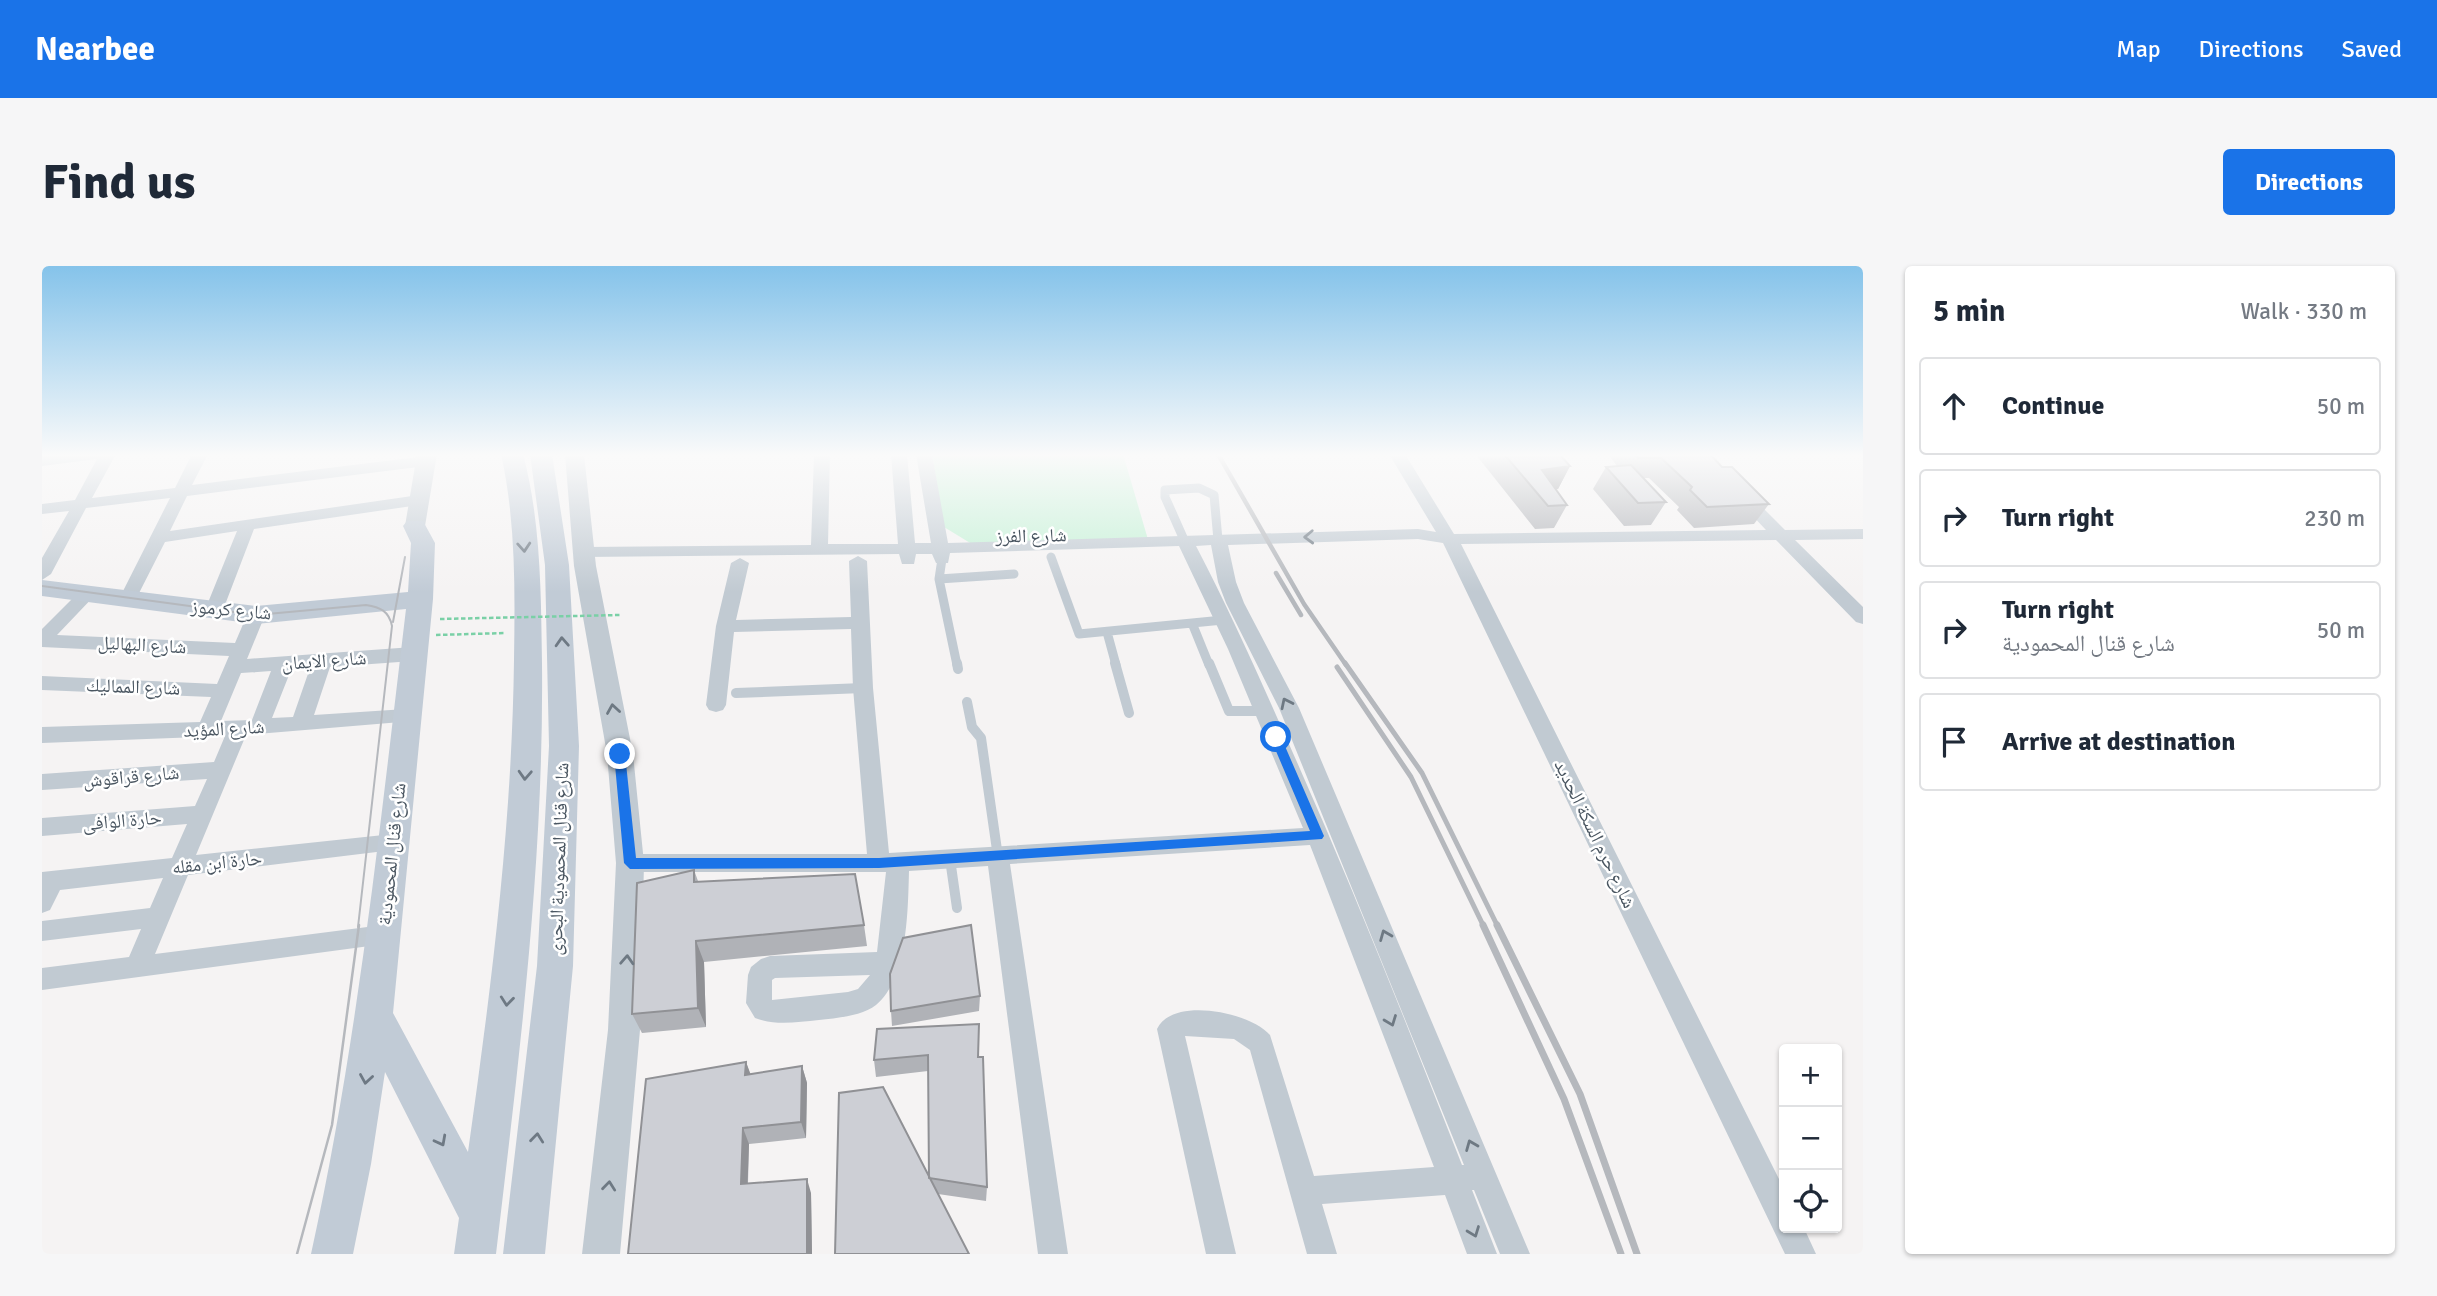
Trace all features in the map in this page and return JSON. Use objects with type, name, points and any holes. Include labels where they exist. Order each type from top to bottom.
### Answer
[{"type":"main road","name":"شارع قنال المحمودية البحرى","points":[[478,1236],[520,882],[528,730],[528,633],[536,500]]},
{"type":"main road","name":"شارع قنال المحمودية البحرى","points":[[524,1254],[555,966],[564,746],[557,565],[546,500]]},
{"type":"main road","name":"شارع قنال المحمودية","points":[[332,1254],[358,1125],[375,1015],[406,716],[422,627],[423,543],[417,513]]},
{"type":"main road","name":"شارع كرموز","points":[[42,588],[256,615],[341,609],[422,627]]},
{"type":"main road","points":[[375,1015],[478,1236]]},
{"type":"street","points":[[42,574],[84,500]]},
{"type":"street","points":[[42,509],[119,500]]},
{"type":"street","points":[[130,597],[178,500]]},
{"type":"street","name":"شارع قنال المحمودية","points":[[417,513],[419,500]]},
{"type":"street","points":[[557,500],[584,559],[613,706],[630,863],[624,1030],[601,1254]]},
{"type":"street","points":[[819,551],[821,500]]},
{"type":"street","points":[[903,500],[907,555]]},
{"type":"street","points":[[932,500],[941,554]]},
{"type":"street","name":"شارع حرم السكة الحديد","points":[[1426,500],[1450,539],[1779,1210]]},
{"type":"street","points":[[1746,500],[1863,618]]},
{"type":"street","points":[[161,537],[247,526],[417,513]]},
{"type":"street","points":[[214,610],[247,526]]},
{"type":"street","name":"شارع الفرز","points":[[731,559],[819,551],[907,555],[1188,547],[1424,547],[1450,539],[1863,534]]},
{"type":"street","points":[[1188,547],[1305,746],[1515,1254]]},
{"type":"street","name":"شارع الفرز","points":[[941,554],[1051,557],[1188,547]]},
{"type":"street","points":[[1219,547],[1221,599],[1318,836],[1482,1254]]},
{"type":"street","name":"شارع الفرز","points":[[584,559],[858,561],[907,555]]},
{"type":"street","points":[[716,705],[731,559]]},
{"type":"street","points":[[858,561],[863,688],[888,862],[894,930],[886,963]]},
{"type":"street","points":[[42,640],[89,592]]},
{"type":"street","points":[[207,730],[256,615]]},
{"type":"street","points":[[725,626],[861,623]]},
{"type":"street","name":"شارع الايمان","points":[[238,658],[283,664],[322,662],[422,627]]},
{"type":"street","name":"شارع البهاليل","points":[[42,640],[238,658]]},
{"type":"street","points":[[301,724],[322,662]]},
{"type":"street","points":[[137,967],[220,771],[249,727],[283,664]]},
{"type":"street","name":"شارع المماليك","points":[[42,683],[223,691]]},
{"type":"street","name":"شارع المؤيد","points":[[42,735],[207,730],[406,716]]},
{"type":"street","name":"شارع قراقوش","points":[[42,782],[220,771]]},
{"type":"street","name":"حارة الوافى","points":[[42,827],[202,814]]},
{"type":"street","points":[[630,863],[888,862],[1318,836]]},
{"type":"street","name":"حارة ابن مقله","points":[[48,882],[393,843]]},
{"type":"street","points":[[998,857],[1053,1254]]},
{"type":"street","points":[[42,903],[48,882]]},
{"type":"street","points":[[42,931],[158,917]]},
{"type":"street","points":[[42,979],[383,936]]},
{"type":"street","points":[[1221,1254],[1171,1034],[1172,1026],[1176,1024],[1241,1027],[1256,1037],[1322,1254]]},
{"type":"street","points":[[1303,1191],[1484,1177]]},
{"type":"street","points":[[1790,1233],[1801,1254]]},
{"type":"lane","points":[[1166,500],[1188,547]]},
{"type":"lane","points":[[1214,500],[1219,547]]},
{"type":"lane","points":[[941,554],[939,579],[958,669]]},
{"type":"lane","points":[[1051,557],[1077,632],[1084,635],[1192,623],[1221,599]]},
{"type":"lane","points":[[939,579],[1014,574]]},
{"type":"lane","points":[[1192,623],[1229,711],[1265,711]]},
{"type":"lane","points":[[1107,632],[1129,713]]},
{"type":"lane","points":[[736,693],[863,688]]},
{"type":"lane","points":[[967,702],[972,727],[981,738],[998,857]]},
{"type":"lane","points":[[950,859],[957,908]]},
{"type":"path","points":[[422,627],[620,615],[618,623]]},
{"type":"path","points":[[422,627],[528,633]]},
{"type":"green space","points":[[940,500],[1136,500],[1149,543],[1146,547],[980,549],[944,527]]},
{"type":"building","points":[[1543,500],[1564,500],[1567,505],[1548,506]]},
{"type":"building","points":[[1635,500],[1666,502],[1638,503]]},
{"type":"building","points":[[1700,500],[1765,500],[1769,504],[1707,507]]},
{"type":"building","points":[[694,870],[694,882],[855,874],[864,925],[696,941],[698,1008],[632,1014],[637,883]]},
{"type":"building","points":[[971,925],[980,996],[891,1011],[890,974],[903,938]]},
{"type":"building","points":[[979,1024],[978,1057],[983,1057],[987,1187],[929,1178],[928,1055],[874,1060],[877,1029]]},
{"type":"building","points":[[746,1062],[745,1075],[802,1066],[801,1122],[743,1128],[741,1184],[807,1179],[807,1254],[628,1254],[646,1079]]},
{"type":"building","points":[[883,1087],[969,1254],[835,1254],[839,1093]]},
{"type":"tram line","points":[[393,622],[405,557]]},
{"type":"tram line","points":[[42,586],[256,615],[366,605],[386,613],[392,626],[358,927]]},
{"type":"tram line","points":[[297,1254],[332,1125],[359,925]]},
{"type":"railway","points":[[1244,500],[1304,604],[1346,665]]},
{"type":"railway","points":[[1276,573],[1301,615]]},
{"type":"railway","points":[[1345,663],[1422,773],[1498,927]]},
{"type":"railway","points":[[1337,667],[1411,777],[1484,927]]},
{"type":"railway","points":[[1483,925],[1564,1099],[1621,1254]]},
{"type":"railway","points":[[1497,925],[1580,1094],[1637,1254]]},
{"type":"route","points":[[620,754],[630,863],[879,863],[1318,836],[1276,737]]}]
